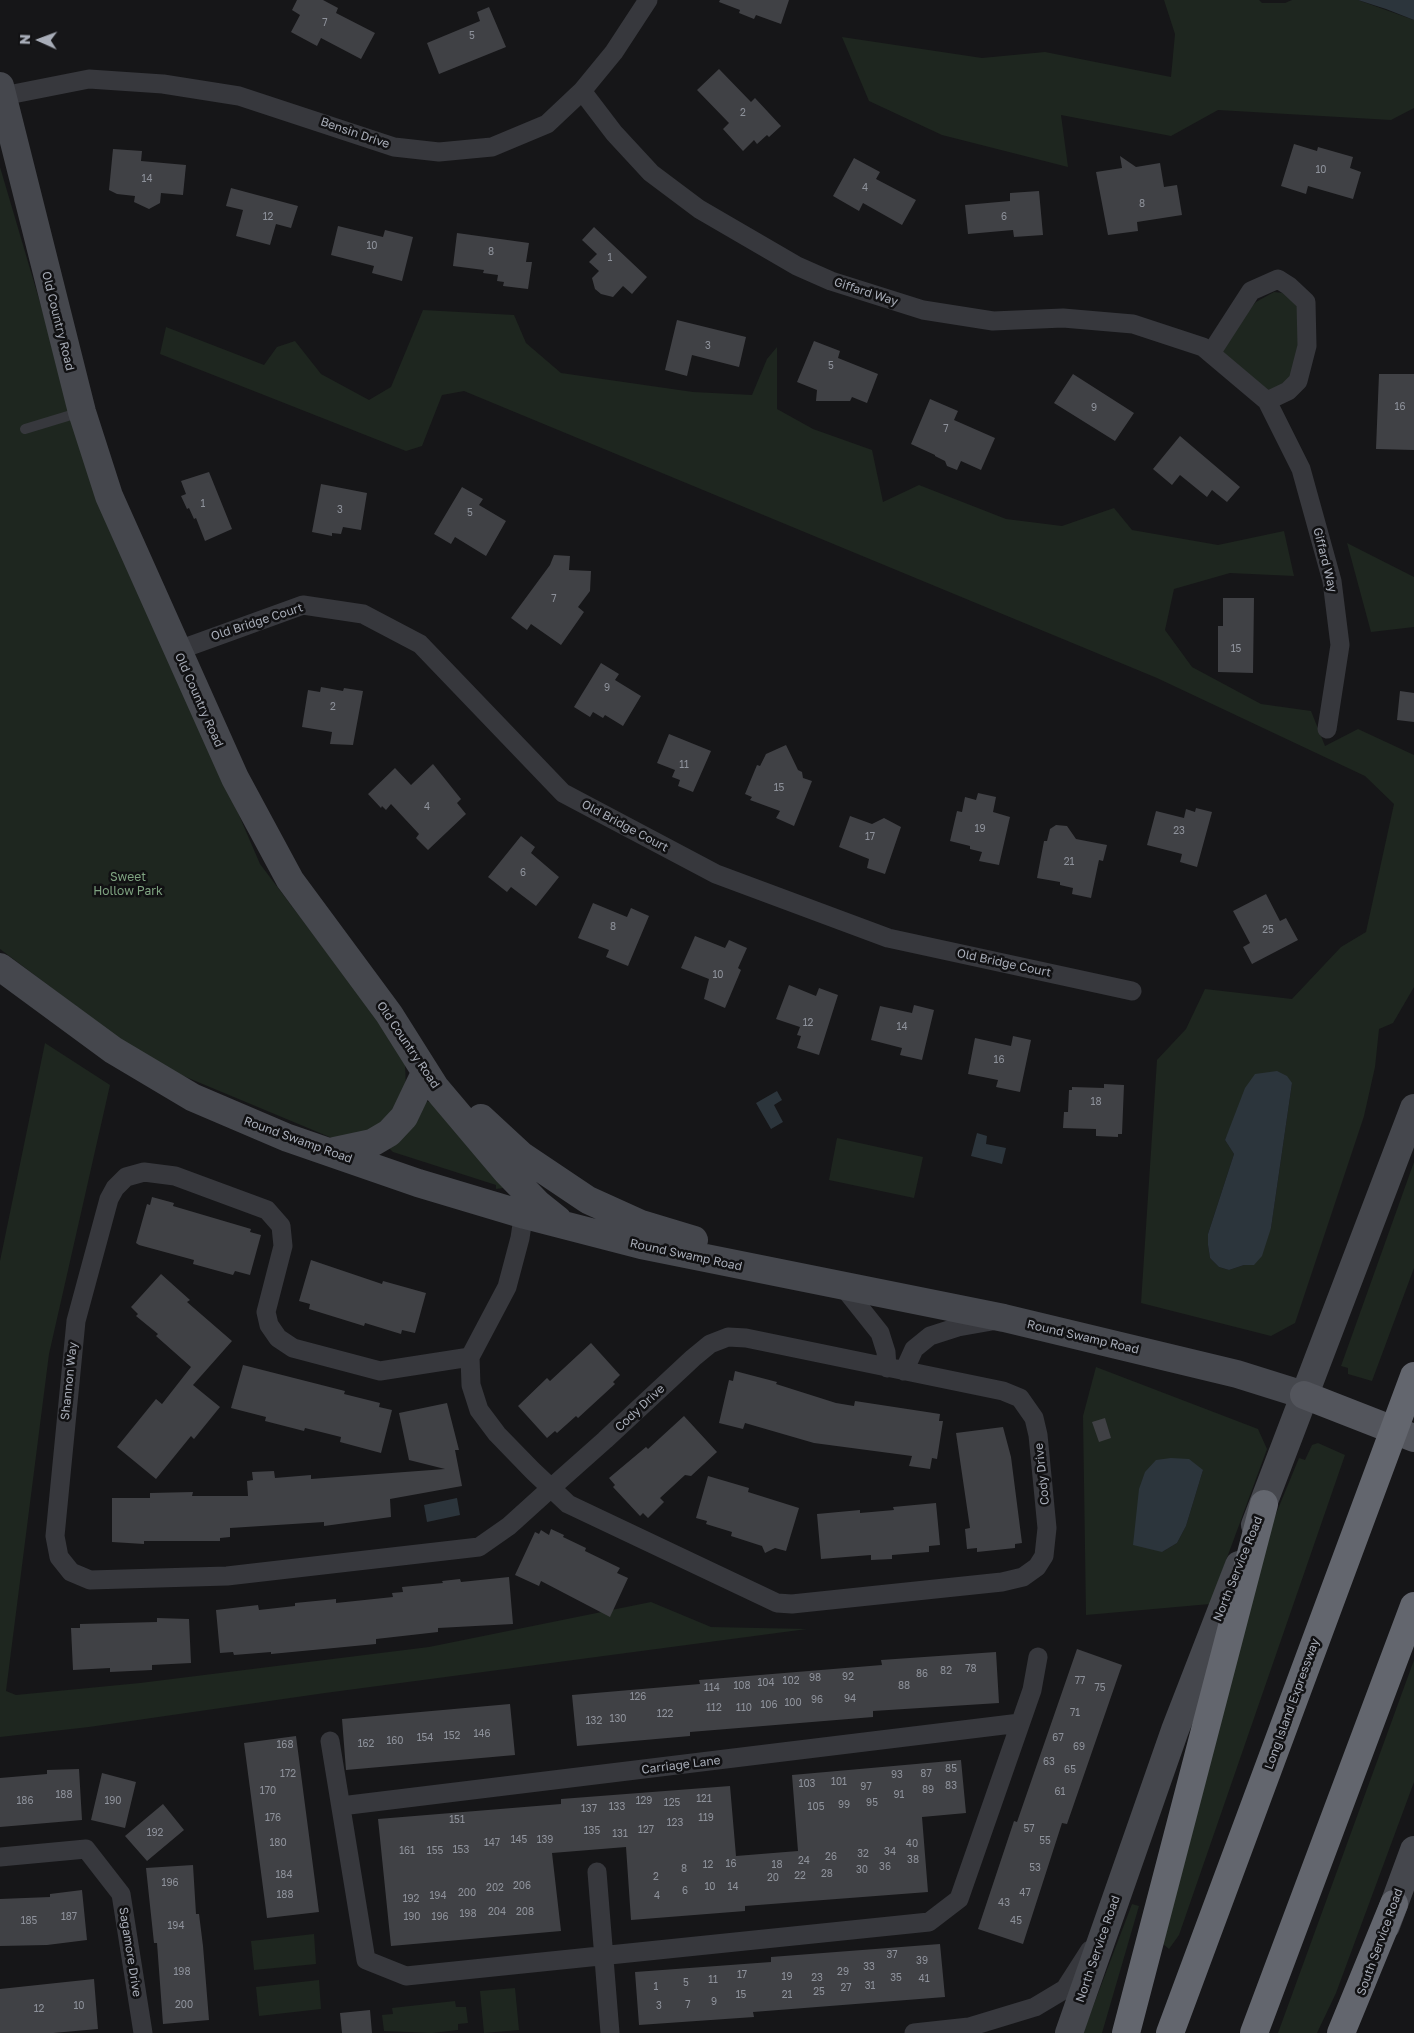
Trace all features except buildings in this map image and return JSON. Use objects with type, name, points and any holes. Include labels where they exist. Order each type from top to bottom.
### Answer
[{"type":"highway","name":"Long Island Expressway","points":[[1170,2033],[1414,1376]]},
{"type":"highway","points":[[1126,2033],[1264,1504]]},
{"type":"highway","points":[[1254,2033],[1414,1606]]},
{"type":"highway","points":[[1341,2033],[1394,1904]]},
{"type":"main road","name":"Old Country Road","points":[[2,91],[82,412],[109,496],[176,650],[235,778],[270,846],[307,903],[389,1014],[425,1074],[525,1203],[550,1215],[566,1226]]},
{"type":"main road","name":"Round Swamp Road","points":[[0,967],[89,1034],[166,1083],[254,1124],[450,1194],[525,1203]]},
{"type":"main road","points":[[389,1014],[433,1061],[490,1128],[521,1156],[604,1209],[641,1224],[691,1238],[757,1270]]},
{"type":"main road","points":[[330,1152],[372,1143],[389,1133],[404,1117],[425,1074]]},
{"type":"main road","name":"North Service Road","points":[[1069,2033],[1175,1730],[1264,1504],[1414,1108]]},
{"type":"main road","name":"Round Swamp Road","points":[[566,1226],[641,1245],[757,1270],[841,1284],[1004,1318],[1244,1376],[1304,1395],[1414,1438]]},
{"type":"main road","name":"South Service Road","points":[[1347,2033],[1414,1850]]},
{"type":"street","name":"Bensin Drive","points":[[2,91],[88,79],[163,84],[239,96],[394,147],[439,152],[492,147],[547,124],[582,91],[614,52],[648,0]]},
{"type":"street","name":"Giffard Way","points":[[582,91],[614,133],[651,173],[700,209],[750,240],[797,266],[831,281],[923,310],[993,321],[1063,318],[1133,324],[1203,347],[1211,353],[1267,401],[1301,468],[1332,581],[1340,645],[1327,729]]},
{"type":"street","points":[[1211,353],[1249,293],[1278,280],[1289,286],[1306,302],[1307,346],[1298,380],[1288,391],[1267,401]]},
{"type":"street","name":"Old Bridge Court","points":[[176,650],[303,605],[363,614],[420,644],[563,793],[716,874],[888,938],[1132,991]]},
{"type":"street","name":"Cody Drive","points":[[521,1156],[525,1203],[507,1286],[470,1357],[471,1385],[480,1410],[497,1434],[551,1488],[568,1504],[777,1603],[792,1604],[1002,1582],[1023,1577],[1036,1567],[1044,1556],[1048,1542],[1038,1435],[1034,1418],[1020,1398],[1004,1391],[746,1338],[728,1337],[710,1344],[551,1488]]},
{"type":"street","name":"Shannon Way","points":[[470,1357],[380,1371],[293,1348],[278,1338],[269,1324],[266,1312],[283,1246],[281,1226],[267,1210],[175,1176],[144,1172],[126,1177],[116,1188],[110,1199],[76,1321],[55,1536],[59,1557],[70,1572],[90,1580],[227,1576],[468,1549],[479,1547],[491,1540],[551,1488]]},
{"type":"street","points":[[841,1284],[880,1333],[886,1352],[896,1369],[914,1349],[930,1336],[958,1327],[1004,1318]]},
{"type":"street","points":[[330,1741],[366,1960],[406,1976],[929,1922],[959,1899],[1032,1690],[1038,1656]]},
{"type":"street","name":"Carriage Lane","points":[[341,1806],[1020,1723]]},
{"type":"street","name":"Sagamore Drive","points":[[0,1857],[86,1849],[121,1894],[143,2033]]},
{"type":"street","points":[[596,1872],[610,2033]]},
{"type":"street","points":[[914,2033],[961,2030],[1035,2007],[1065,1989],[1107,1924]]},
{"type":"lane","points":[[25,429],[82,412]]},
{"type":"green space","points":[[1164,0],[1259,0],[1262,3],[1285,3],[1292,0],[1358,0],[1414,20],[1414,108],[1391,120],[1218,110],[1171,136],[1061,115],[1068,167],[942,135],[869,101],[842,37],[982,58],[1045,52],[1171,77],[1175,34]]},
{"type":"green space","name":"Sweet Hollow Park","points":[[0,167],[98,499],[168,650],[260,864],[393,1040],[405,1063],[406,1089],[392,1115],[371,1133],[332,1138],[150,1062],[0,949]]},
{"type":"green space","points":[[1274,292],[1284,293],[1300,308],[1303,343],[1288,385],[1269,395],[1222,352],[1239,321],[1256,302]]},
{"type":"green space","points":[[423,310],[514,315],[526,343],[561,373],[693,392],[752,395],[767,359],[777,347],[777,409],[813,429],[872,450],[883,502],[919,485],[1006,519],[1062,526],[1114,508],[1132,530],[1218,545],[1284,531],[1294,576],[1230,573],[1174,589],[1165,630],[1192,667],[1261,704],[1311,711],[1325,746],[1358,729],[1414,755],[1414,987],[1393,1023],[1379,1029],[1375,1067],[1364,1116],[1295,1323],[1271,1336],[1141,1303],[1157,1060],[1186,1029],[1205,989],[1292,999],[1341,947],[1366,932],[1394,804],[1365,776],[1157,678],[464,391],[442,395],[422,446],[406,451],[160,354],[166,327],[264,365],[277,347],[295,341],[321,374],[369,400],[391,387]],"holes":[[[1292,1083],[1271,1228],[1244,1265],[1229,1270],[1219,1267],[1210,1258],[1208,1234],[1234,1154],[1225,1140],[1230,1129]]]},
{"type":"green space","points":[[1347,543],[1414,577],[1414,627],[1371,632]]},
{"type":"green space","points":[[45,1043],[110,1085],[49,1354],[6,1691],[16,1695],[140,1683],[429,1647],[651,1602],[711,1627],[807,1629],[325,1693],[89,1727],[0,1737],[0,1261]]},
{"type":"green space","points":[[426,1101],[432,1103],[502,1184],[503,1188],[496,1189],[496,1185],[393,1152],[387,1146]]},
{"type":"green space","points":[[837,1138],[923,1157],[914,1198],[829,1180]]},
{"type":"green space","points":[[1414,1162],[1414,1268],[1372,1381],[1348,1374],[1348,1368],[1341,1366]]},
{"type":"green space","points":[[1096,1367],[1258,1429],[1267,1449],[1210,1604],[1086,1615],[1083,1416]],"holes":[[[1203,1470],[1186,1526],[1177,1543],[1162,1552]]]},
{"type":"green space","points":[[1318,1443],[1345,1455],[1179,1935],[1169,1949],[1163,1944],[1273,1521],[1299,1458],[1305,1460],[1312,1445]]},
{"type":"green space","points":[[1414,1660],[1414,1782],[1336,1993],[1317,2033],[1278,2033]]},
{"type":"green space","points":[[1132,1904],[1139,1906],[1102,2033],[1083,2033]]},
{"type":"green space","points":[[314,1934],[316,1964],[254,1970],[251,1941]]},
{"type":"green space","points":[[319,1980],[321,2009],[259,2016],[256,1987]]},
{"type":"green space","points":[[515,1988],[519,2030],[484,2033],[480,1991]]},
{"type":"green space","points":[[455,2001],[456,2007],[466,2007],[468,2023],[458,2024],[458,2030],[432,2033],[384,2031],[382,2015],[393,2014],[392,2008]]},
{"type":"shaded area","points":[[1358,0],[1414,0],[1414,20],[1386,9]]},
{"type":"shaded area","points":[[1277,1071],[1287,1076],[1292,1083],[1271,1228],[1262,1256],[1254,1265],[1244,1265],[1229,1270],[1219,1267],[1210,1258],[1208,1245],[1208,1234],[1234,1154],[1225,1140],[1245,1088],[1255,1074]]},
{"type":"shaded area","points":[[777,1091],[782,1100],[774,1105],[783,1122],[771,1129],[756,1103]]},
{"type":"shaded area","points":[[977,1133],[987,1136],[986,1144],[1006,1148],[1002,1164],[971,1156]]},
{"type":"shaded area","points":[[1171,1458],[1189,1459],[1203,1470],[1186,1526],[1177,1543],[1162,1552],[1133,1545],[1139,1489],[1145,1472],[1156,1460]]},
{"type":"shaded area","points":[[457,1498],[460,1515],[427,1522],[424,1505]]}]
